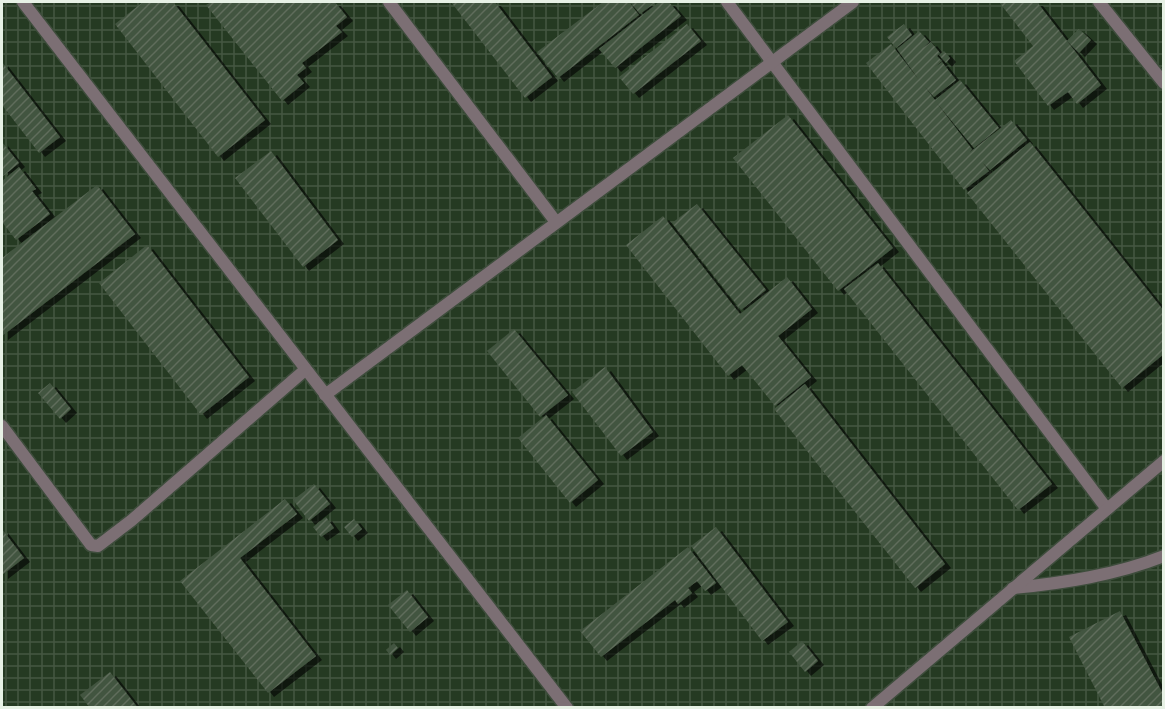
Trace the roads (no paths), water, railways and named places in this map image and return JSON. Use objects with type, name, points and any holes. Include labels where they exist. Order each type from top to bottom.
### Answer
[{"type":"street","points":[[23,2],[567,708]]},
{"type":"street","points":[[389,2],[556,222]]},
{"type":"street","points":[[727,2],[1107,508]]},
{"type":"street","points":[[325,394],[853,2]]},
{"type":"street","points":[[1099,2],[1164,83]]},
{"type":"street","points":[[2,426],[92,545],[98,546],[132,520],[305,370]]},
{"type":"street","points":[[872,708],[1164,461]]},
{"type":"street","points":[[1013,588],[1086,579],[1164,556]]}]
